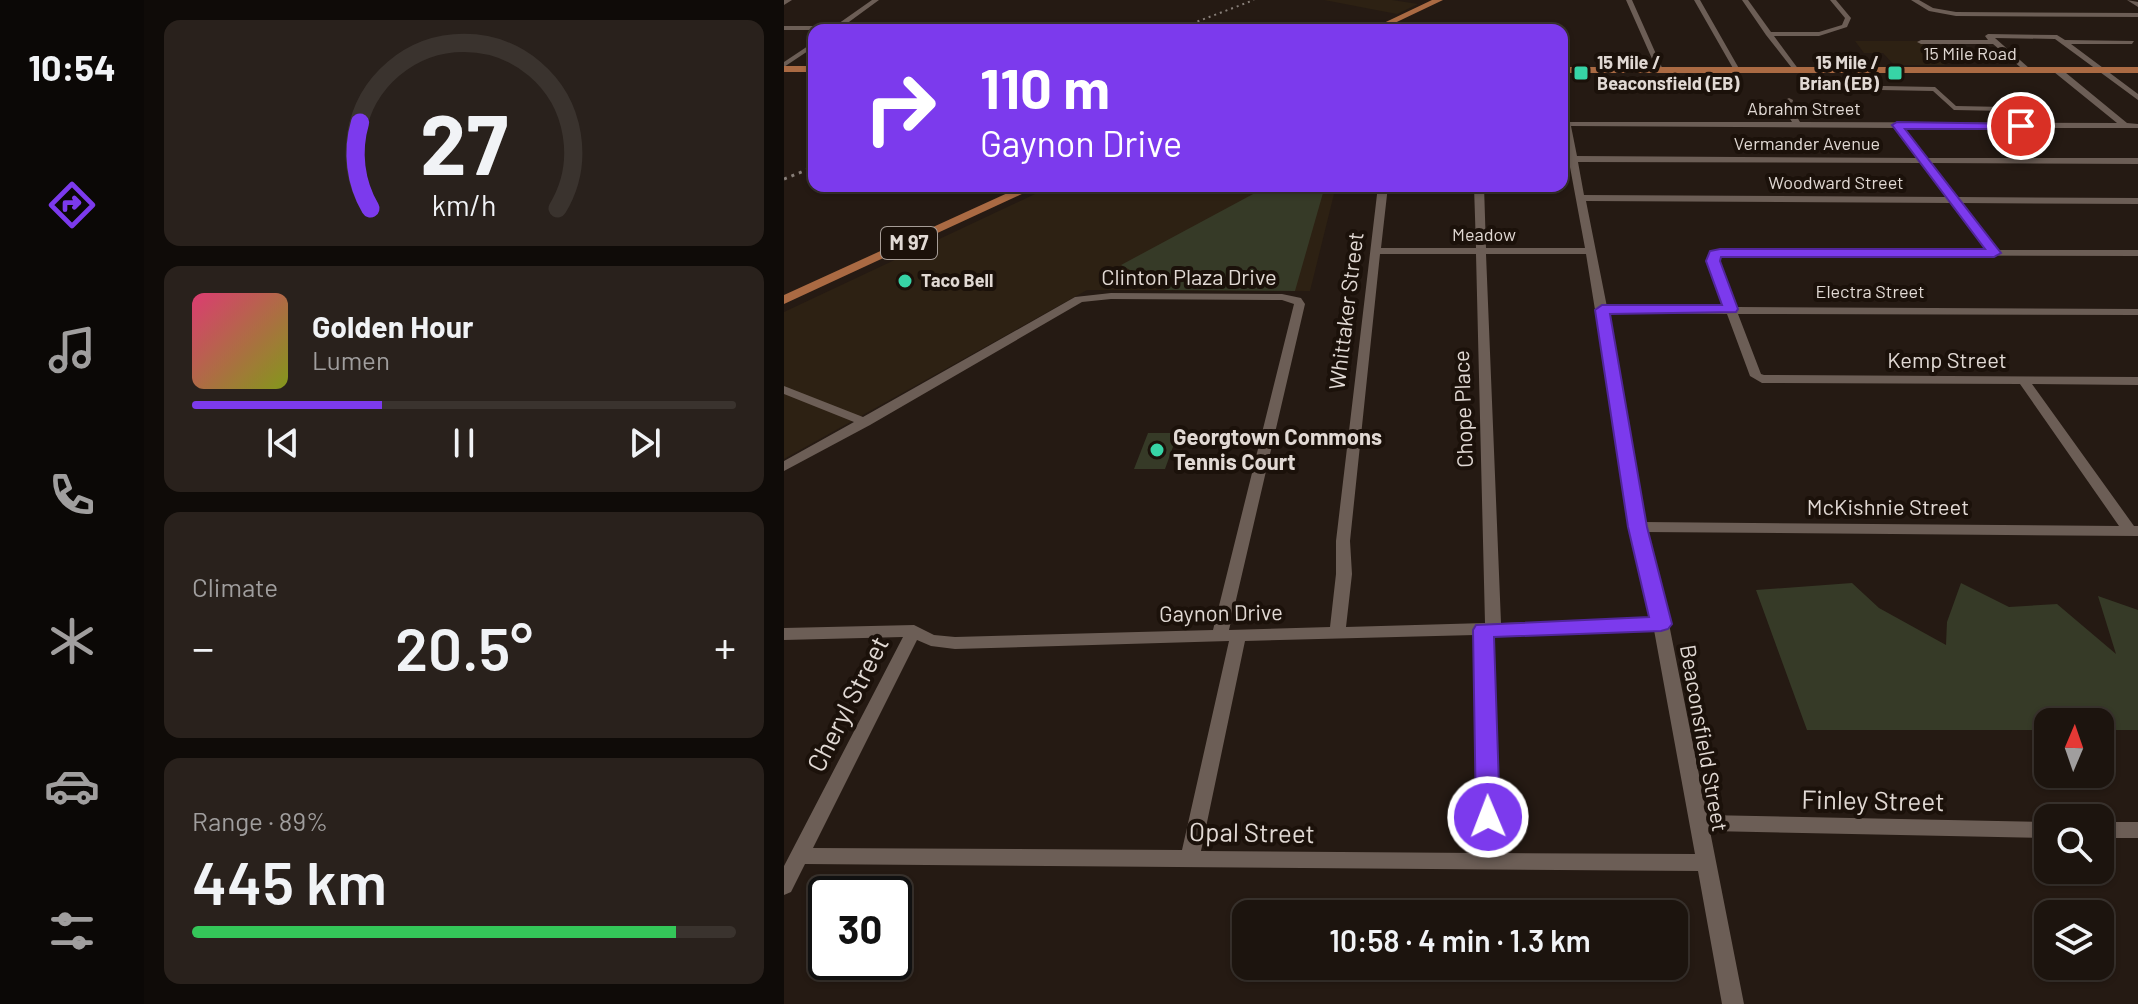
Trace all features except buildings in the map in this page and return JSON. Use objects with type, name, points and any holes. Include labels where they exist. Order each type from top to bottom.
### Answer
[{"type":"main road","points":[[1386,24],[1439,0]]},
{"type":"main road","points":[[784,67],[808,69]]},
{"type":"main road","name":"15 Mile Road","points":[[1568,70],[2138,70]]},
{"type":"main road","name":"M 97","points":[[784,300],[1020,192]]},
{"type":"street","points":[[784,3],[789,0]]},
{"type":"street","points":[[843,24],[876,0]]},
{"type":"street","points":[[1629,0],[1661,70]]},
{"type":"street","points":[[1697,0],[1738,70]]},
{"type":"street","points":[[1745,0],[1795,70]]},
{"type":"street","points":[[1768,34],[1819,34],[1845,26],[1848,18],[1833,0]]},
{"type":"street","points":[[1914,0],[1935,11],[1962,15],[2138,15]]},
{"type":"street","points":[[2130,0],[2138,5]]},
{"type":"street","points":[[784,28],[808,28]]},
{"type":"street","points":[[2026,70],[1988,36],[2046,35],[2064,42],[2138,98]]},
{"type":"street","points":[[1921,42],[1993,42]]},
{"type":"street","points":[[2064,42],[2132,42]]},
{"type":"street","points":[[784,67],[808,49]]},
{"type":"street","points":[[1869,70],[1886,91],[1935,89],[1954,108],[2005,109]]},
{"type":"street","points":[[2057,70],[2125,126]]},
{"type":"street","points":[[1789,100],[1787,107],[1798,125]]},
{"type":"street","points":[[1996,100],[2021,126]]},
{"type":"street","name":"Abrahm Street","points":[[1568,124],[2138,126]]},
{"type":"street","points":[[1897,125],[1994,253]]},
{"type":"street","name":"Beaconsfield Street","points":[[1568,134],[1602,310],[1637,527],[1661,624],[1733,1004]]},
{"type":"street","name":"Vermander Avenue","points":[[1573,159],[2138,161]]},
{"type":"street","name":"Whittaker Street","points":[[1337,632],[1344,574],[1343,541],[1382,192]]},
{"type":"street","name":"Chope Place","points":[[1479,192],[1489,862]]},
{"type":"street","name":"Woodward Street","points":[[1581,198],[2138,201]]},
{"type":"street","name":"Meadow","points":[[1377,251],[1590,251]]},
{"type":"street","points":[[1731,309],[1713,261],[1715,254],[2138,253]]},
{"type":"street","name":"Clinton Plaza Drive","points":[[784,467],[1079,299],[1111,296],[1282,297],[1297,300],[1300,304],[1229,635]]},
{"type":"street","name":"Kemp Street","points":[[1731,309],[1756,376],[1762,379],[2138,381]]},
{"type":"street","name":"Electra Street","points":[[1602,310],[2138,312]]},
{"type":"street","points":[[2024,381],[2134,530]]},
{"type":"street","points":[[784,390],[865,422]]},
{"type":"street","name":"McKishnie Street","points":[[1637,527],[2134,530]]},
{"type":"street","name":"Gaynon Drive","points":[[784,634],[914,631],[931,640],[955,643],[1661,624]]},
{"type":"street","name":"Cheryl Street","points":[[784,886],[914,631]]},
{"type":"street","points":[[1190,858],[1229,635]]},
{"type":"street","name":"Finley Street","points":[[1697,823],[2034,830]]},
{"type":"street","points":[[2114,830],[2138,830]]},
{"type":"street","name":"Opal Street","points":[[799,856],[1704,863]]},
{"type":"shaded area","points":[[1324,0],[1392,0],[1418,4],[1397,14]]},
{"type":"shaded area","points":[[1855,41],[1919,41],[1945,65],[1894,65],[1883,53],[1864,53]]},
{"type":"shaded area","points":[[1039,192],[1335,192],[1310,291],[1087,290],[784,459],[784,312]]},
{"type":"green space","points":[[1257,192],[1323,192],[1295,291],[1166,290],[1121,265]]},
{"type":"green space","name":"Georgtown Commons Tennis Court","points":[[1148,433],[1178,433],[1165,469],[1134,469]]},
{"type":"green space","points":[[1852,583],[1879,608],[1946,645],[1947,622],[1961,583],[2009,607],[2057,604],[2116,654],[2098,596],[2138,610],[2138,730],[2114,730],[2114,708],[2034,708],[2034,730],[1807,730],[1756,590]]},
{"type":"railway","points":[[1191,24],[1254,0]]},
{"type":"railway","points":[[784,179],[808,169]]},
{"type":"place","name":"15 Mile / Beaconsfield (EB)","points":[[1581,73]]},
{"type":"place","name":"15 Mile / Brian (EB)","points":[[1895,73]]},
{"type":"place","name":"Taco Bell","points":[[905,281]]},
{"type":"place","name":"Georgtown Commons Tennis Court","points":[[1157,450]]},
{"type":"route","points":[[1488,817],[1483,630],[1661,624],[1637,527],[1602,310],[1731,309],[1713,261],[1715,254],[1720,253],[1994,253],[1897,125],[2021,126]]}]
